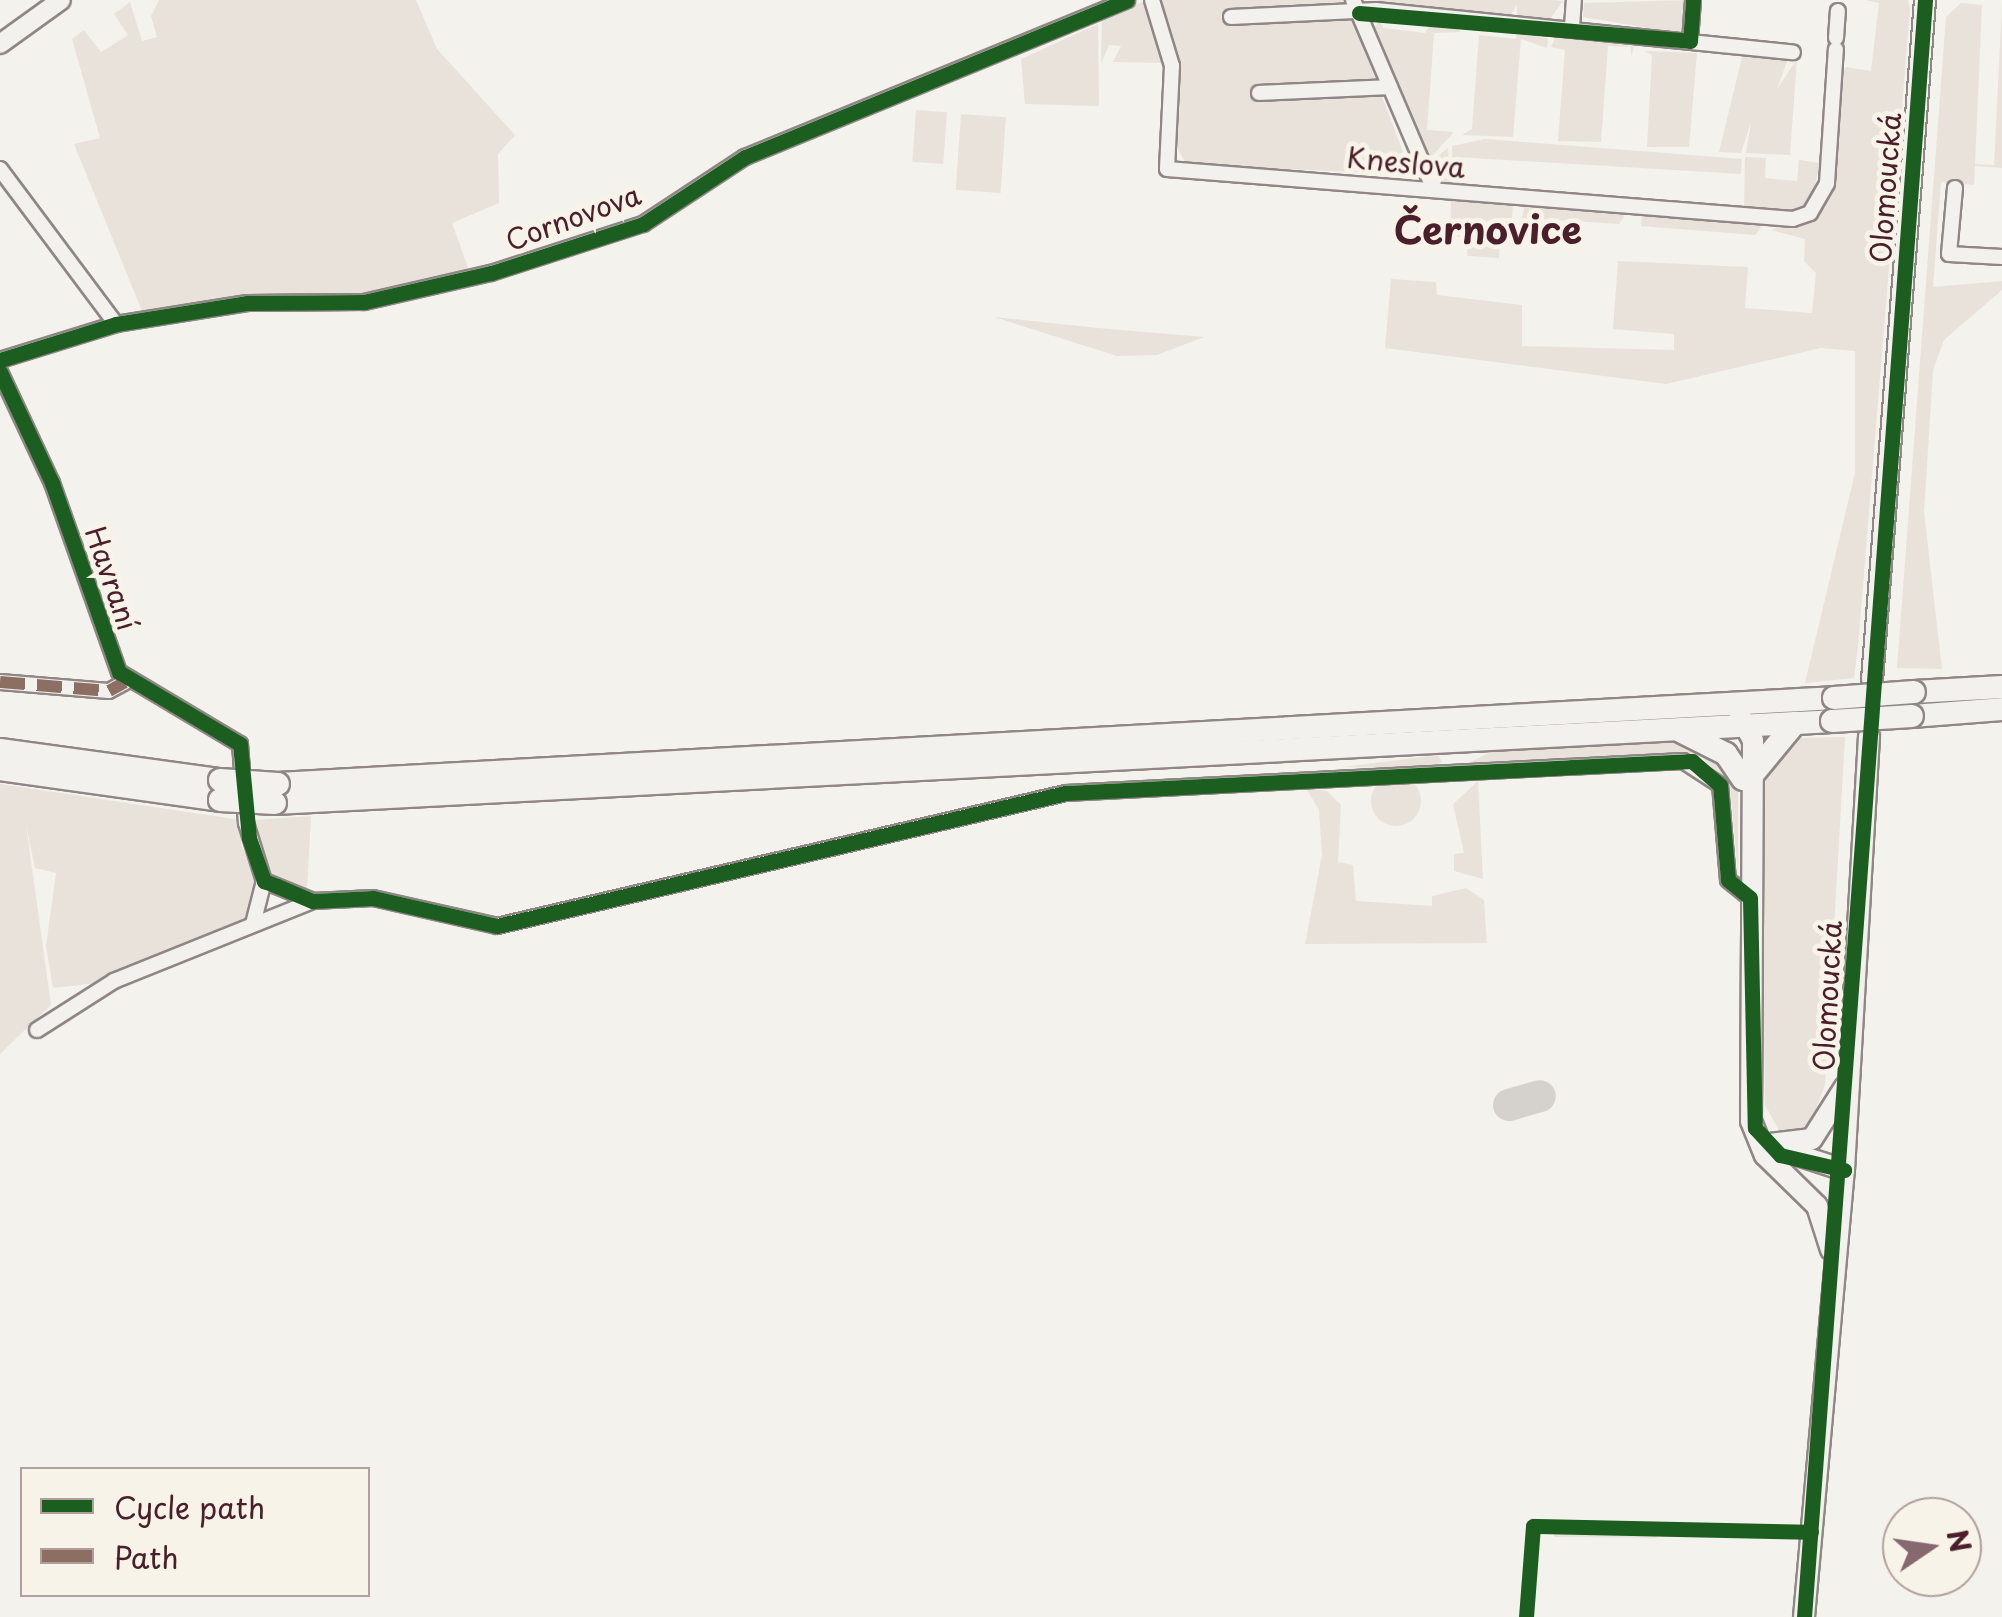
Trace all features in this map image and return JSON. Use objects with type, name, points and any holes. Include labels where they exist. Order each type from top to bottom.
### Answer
[{"type":"highway","points":[[0,769],[276,793],[1796,723],[1833,709],[1914,692],[2002,687]]},
{"type":"highway","points":[[276,793],[1762,702],[1912,716],[2002,709]]},
{"type":"highway","points":[[1664,729],[1709,742],[1748,785],[1796,723]]},
{"type":"highway","points":[[0,750],[220,790]]},
{"type":"main road","name":"Olomoucká","points":[[1872,680],[1925,0]]},
{"type":"main road","points":[[1762,702],[1747,725],[1751,1110],[1764,1156],[1817,1206],[1835,1272]]},
{"type":"main road","points":[[1727,705],[1747,725]]},
{"type":"main road","name":"Olomoucká","points":[[1804,1617],[1844,1170],[1868,736]]},
{"type":"main road","points":[[1763,1141],[1812,1139],[1848,1081]]},
{"type":"main road","points":[[1751,1110],[1763,1141],[1788,1158],[1844,1170]]},
{"type":"street","points":[[0,44],[62,0]]},
{"type":"street","name":"Cornovova","points":[[0,360],[116,324],[246,303],[364,302],[474,278],[644,224],[745,157],[1127,0]]},
{"type":"street","name":"Kneslova","points":[[1152,0],[1172,66],[1168,169],[1768,217],[1810,213],[1827,183],[1838,11]]},
{"type":"street","points":[[1572,28],[1574,0]]},
{"type":"street","points":[[1690,41],[1693,0]]},
{"type":"street","points":[[1356,7],[1433,188]]},
{"type":"street","points":[[1231,18],[1356,7],[1792,52]]},
{"type":"street","points":[[1259,93],[1390,88]]},
{"type":"street","points":[[0,169],[116,324]]},
{"type":"street","points":[[1954,188],[1950,254],[2002,257]]},
{"type":"street","name":"Havraní","points":[[0,372],[52,482],[125,682]]},
{"type":"street","points":[[0,682],[109,690],[125,682],[240,744],[246,823],[264,881],[252,925]]},
{"type":"street","points":[[37,1030],[114,981],[313,901],[373,898],[497,926],[1066,794],[1675,761],[1704,766],[1720,785],[1728,880],[1750,898]]},
{"type":"street","points":[[264,881],[313,901]]},
{"type":"shaded area","points":[[159,0],[416,0],[437,49],[515,135],[498,154],[499,203],[452,223],[471,276],[390,293],[144,316],[74,144],[100,138],[72,39],[84,30],[101,52],[128,35],[114,14],[130,2],[142,41],[157,37],[151,16]]},
{"type":"shaded area","points":[[1158,0],[1345,0],[1412,175],[1186,164],[1176,146],[1179,64]]},
{"type":"shaded area","points":[[1370,0],[1563,1],[1550,19],[1517,17],[1517,5],[1510,16]]},
{"type":"shaded area","points":[[1690,0],[1688,25],[1677,33],[1583,17],[1584,3]]},
{"type":"shaded area","points":[[1865,0],[1908,0],[1910,9],[1858,647],[1854,678],[1805,683],[1855,473],[1855,351],[1821,348],[1666,384],[1385,348],[1391,279],[1436,282],[1437,295],[1522,305],[1522,346],[1674,350],[1674,334],[1613,329],[1618,261],[1748,267],[1745,308],[1812,313],[1816,273],[1804,261],[1805,239],[1772,230],[1826,201],[1841,76],[1846,67],[1871,71],[1879,3]]},
{"type":"shaded area","points":[[1145,1],[1166,63],[1113,62],[1121,46],[1109,45],[1101,64],[1102,18]]},
{"type":"shaded area","points":[[1961,3],[1982,5],[1975,164],[1994,165],[2002,6],[2002,168],[1975,166],[1974,185],[1941,182],[1933,287],[2002,281],[2002,290],[1944,340],[1933,370],[1924,512],[1942,669],[1897,668],[1946,17]]},
{"type":"shaded area","points":[[1381,18],[1383,28],[1425,33],[1432,21],[1448,21],[1461,32],[1434,33],[1427,130],[1454,132],[1430,158],[1375,27]]},
{"type":"shaded area","points":[[1098,24],[1099,106],[1025,104],[1021,59]]},
{"type":"shaded area","points":[[1517,30],[1548,39],[1547,48],[1521,39],[1513,137],[1462,135],[1472,129],[1479,35],[1516,39]]},
{"type":"shaded area","points":[[1557,34],[1634,47],[1631,57],[1631,47],[1608,46],[1601,142],[1558,141],[1565,50],[1551,47]]},
{"type":"shaded area","points":[[1644,51],[1697,53],[1689,147],[1647,147],[1652,55]]},
{"type":"shaded area","points":[[1742,57],[1788,59],[1777,89],[1797,59],[1790,155],[1746,153],[1751,122],[1741,153],[1719,152]]},
{"type":"shaded area","points":[[916,110],[947,112],[943,164],[912,162]]},
{"type":"shaded area","points":[[961,114],[1006,117],[1001,193],[956,190]]},
{"type":"shaded area","points":[[1485,139],[1742,159],[1741,174],[1456,157],[1455,180],[1470,185],[1452,184],[1452,146]]},
{"type":"shaded area","points":[[1448,148],[1450,184],[1444,184],[1431,162]]},
{"type":"shaded area","points":[[1745,157],[1766,158],[1765,178],[1797,181],[1799,160],[1820,163],[1811,202],[1797,210],[1744,208]]},
{"type":"shaded area","points":[[1451,201],[1513,204],[1512,218],[1502,218],[1499,258],[1467,256],[1468,238],[1450,236]]},
{"type":"shaded area","points":[[1525,203],[1621,210],[1624,217],[1619,224],[1522,218]]},
{"type":"shaded area","points":[[1642,212],[1757,221],[1761,228],[1755,235],[1641,226]]},
{"type":"shaded area","points":[[994,317],[1204,337],[1157,355],[1117,356]]},
{"type":"shaded area","points":[[1845,737],[1825,1085],[1808,1130],[1782,1136],[1765,1105],[1762,787],[1788,738]]},
{"type":"shaded area","points":[[1671,741],[1712,750],[1738,784],[1738,873],[1730,787],[1702,757],[1468,763],[1491,752]]},
{"type":"shaded area","points":[[1438,755],[1442,762],[1428,768],[1343,767]]},
{"type":"shaded area","points":[[1396,776],[1414,783],[1421,801],[1414,819],[1396,826],[1378,819],[1371,801],[1378,783]]},
{"type":"shaded area","points":[[1478,781],[1483,879],[1454,871],[1454,854],[1464,853],[1453,804]]},
{"type":"shaded area","points":[[0,784],[241,820],[241,845],[259,880],[254,917],[114,981],[53,988],[46,946],[56,873],[35,868],[26,825],[51,1005],[0,1054]]},
{"type":"shaded area","points":[[1306,788],[1327,791],[1341,805],[1338,862],[1353,865],[1356,901],[1432,906],[1432,896],[1466,888],[1484,900],[1487,943],[1305,944],[1322,855],[1319,810]]},
{"type":"shaded area","points":[[311,816],[307,890],[275,883],[253,820]]},
{"type":"shaded area","points":[[1657,1529],[1657,1538],[1554,1537],[1554,1530]]},
{"type":"taxiway","points":[[1509,1105],[1540,1096]]},
{"type":"marked path","points":[[0,682],[109,691],[125,682]]},
{"type":"cycle path","points":[[0,360],[116,324],[247,303],[364,302],[491,273],[643,224],[745,157],[1127,0]]},
{"type":"cycle path","points":[[1359,13],[1690,41],[1693,0]]},
{"type":"cycle path","points":[[1804,1617],[1925,0]]},
{"type":"cycle path","points":[[0,372],[52,483],[119,672],[240,744],[249,838],[264,881],[313,901],[373,898],[497,926],[1066,793],[1692,761],[1720,785],[1728,880],[1750,898],[1755,1128],[1780,1155],[1844,1170]]},
{"type":"cycle path","points":[[1526,1617],[1533,1526],[1811,1532]]},
{"type":"district","name":"Černovice","points":[[1488,229]]}]
